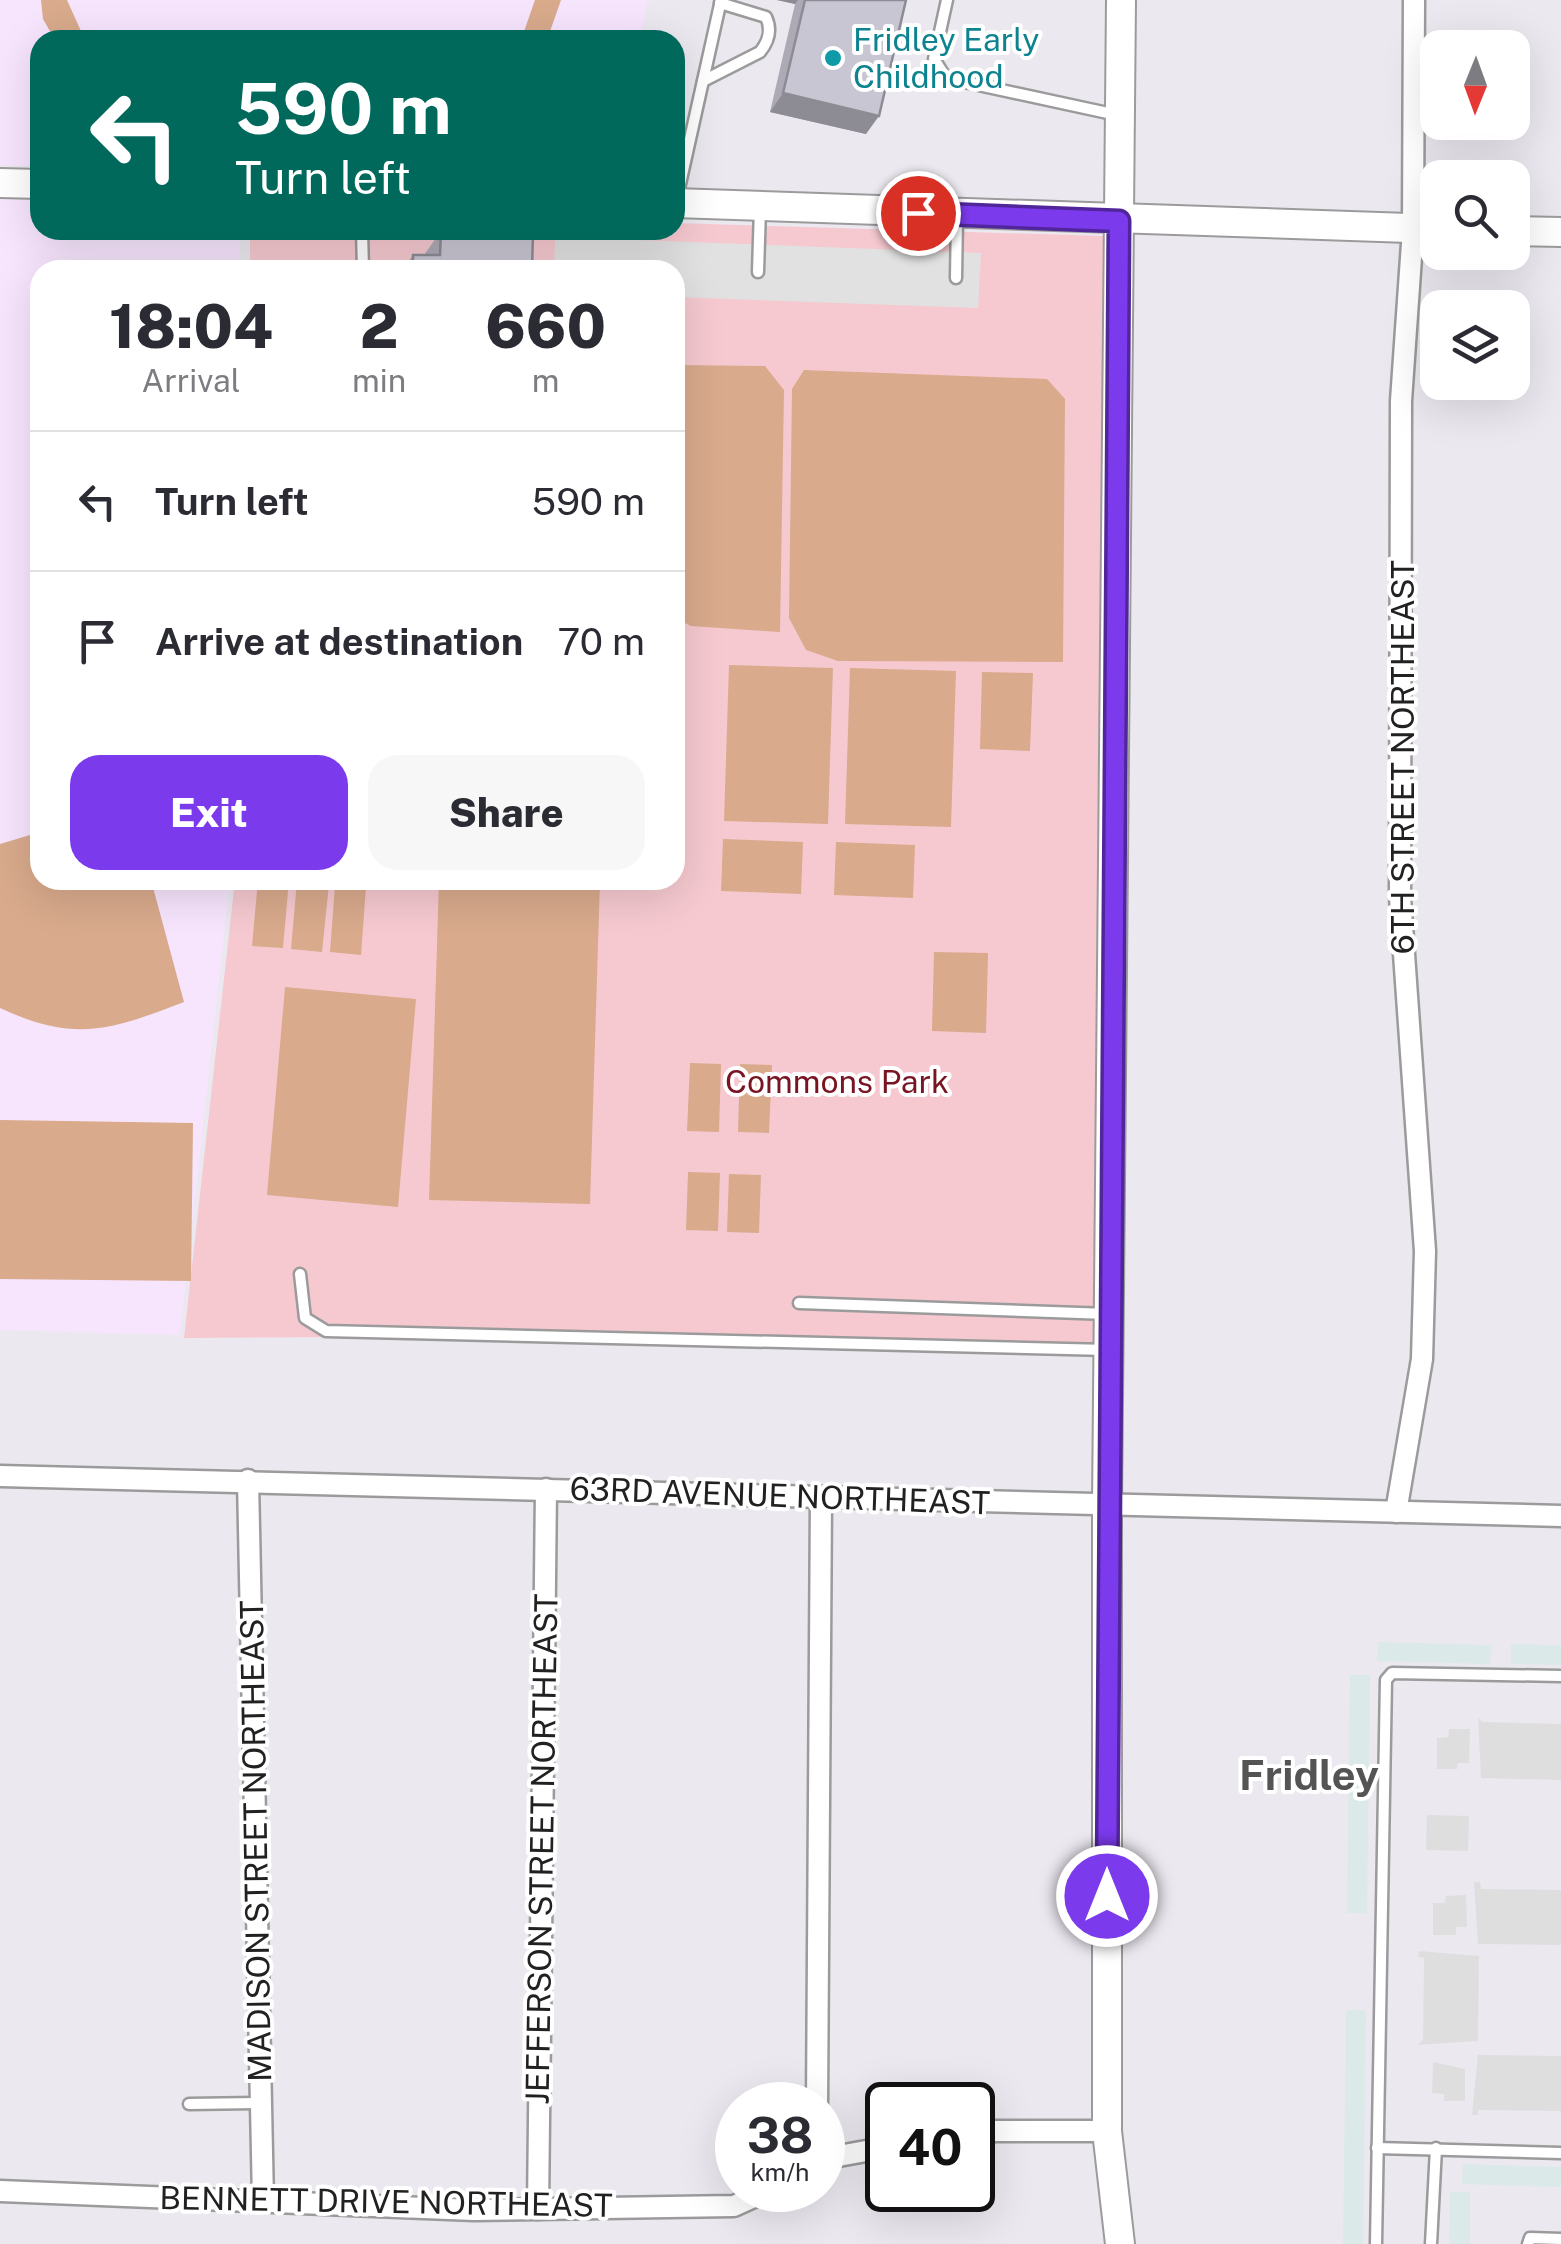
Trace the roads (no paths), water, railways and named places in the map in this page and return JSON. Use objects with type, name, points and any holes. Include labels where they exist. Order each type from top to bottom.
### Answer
[{"type":"street","points":[[1120,2244],[1107,2131],[1107,1506],[1121,0]]},
{"type":"street","name":"6TH STREET NORTHEAST","points":[[1414,0],[1422,160]]},
{"type":"street","points":[[0,183],[30,184]]},
{"type":"street","points":[[685,203],[1420,229]]},
{"type":"street","points":[[1530,231],[1561,232]]},
{"type":"street","name":"6TH STREET NORTHEAST","points":[[1396,1512],[1422,1359],[1425,1305],[1425,1251],[1400,897],[1402,400],[1420,270]]},
{"type":"street","name":"63RD AVENUE NORTHEAST","points":[[0,1476],[1561,1516]]},
{"type":"street","name":"MADISON STREET NORTHEAST","points":[[248,1480],[263,2202]]},
{"type":"street","name":"JEFFERSON STREET NORTHEAST","points":[[538,2209],[546,1489]]},
{"type":"street","points":[[818,2082],[821,1497]]},
{"type":"street","points":[[995,2132],[1107,2131]]},
{"type":"street","name":"BENNETT DRIVE NORTHEAST","points":[[0,2191],[538,2209],[715,2206]]},
{"type":"lane","points":[[947,0],[934,59],[946,78],[1121,116]]},
{"type":"lane","points":[[685,162],[703,81],[721,2],[766,16],[770,26],[766,44],[703,81]]},
{"type":"lane","points":[[758,272],[760,207]]},
{"type":"lane","points":[[956,278],[958,215]]},
{"type":"lane","points":[[300,1274],[305,1318],[326,1331],[1109,1350]]},
{"type":"lane","points":[[800,1304],[1110,1314]]},
{"type":"lane","points":[[1376,2244],[1386,1680],[1392,1674],[1561,1676]]},
{"type":"lane","points":[[190,2104],[261,2103]]},
{"type":"lane","points":[[1377,2148],[1561,2154]]},
{"type":"lane","points":[[1431,2244],[1436,2148]]},
{"type":"lane","points":[[1528,2244],[1530,2238],[1561,2240]]},
{"type":"place","name":"Fridley Early Childhood","points":[[833,58]]},
{"type":"district","name":"Fridley","points":[[1309,1775]]},
{"type":"park label","name":"Commons Park","points":[[837,1082]]}]
